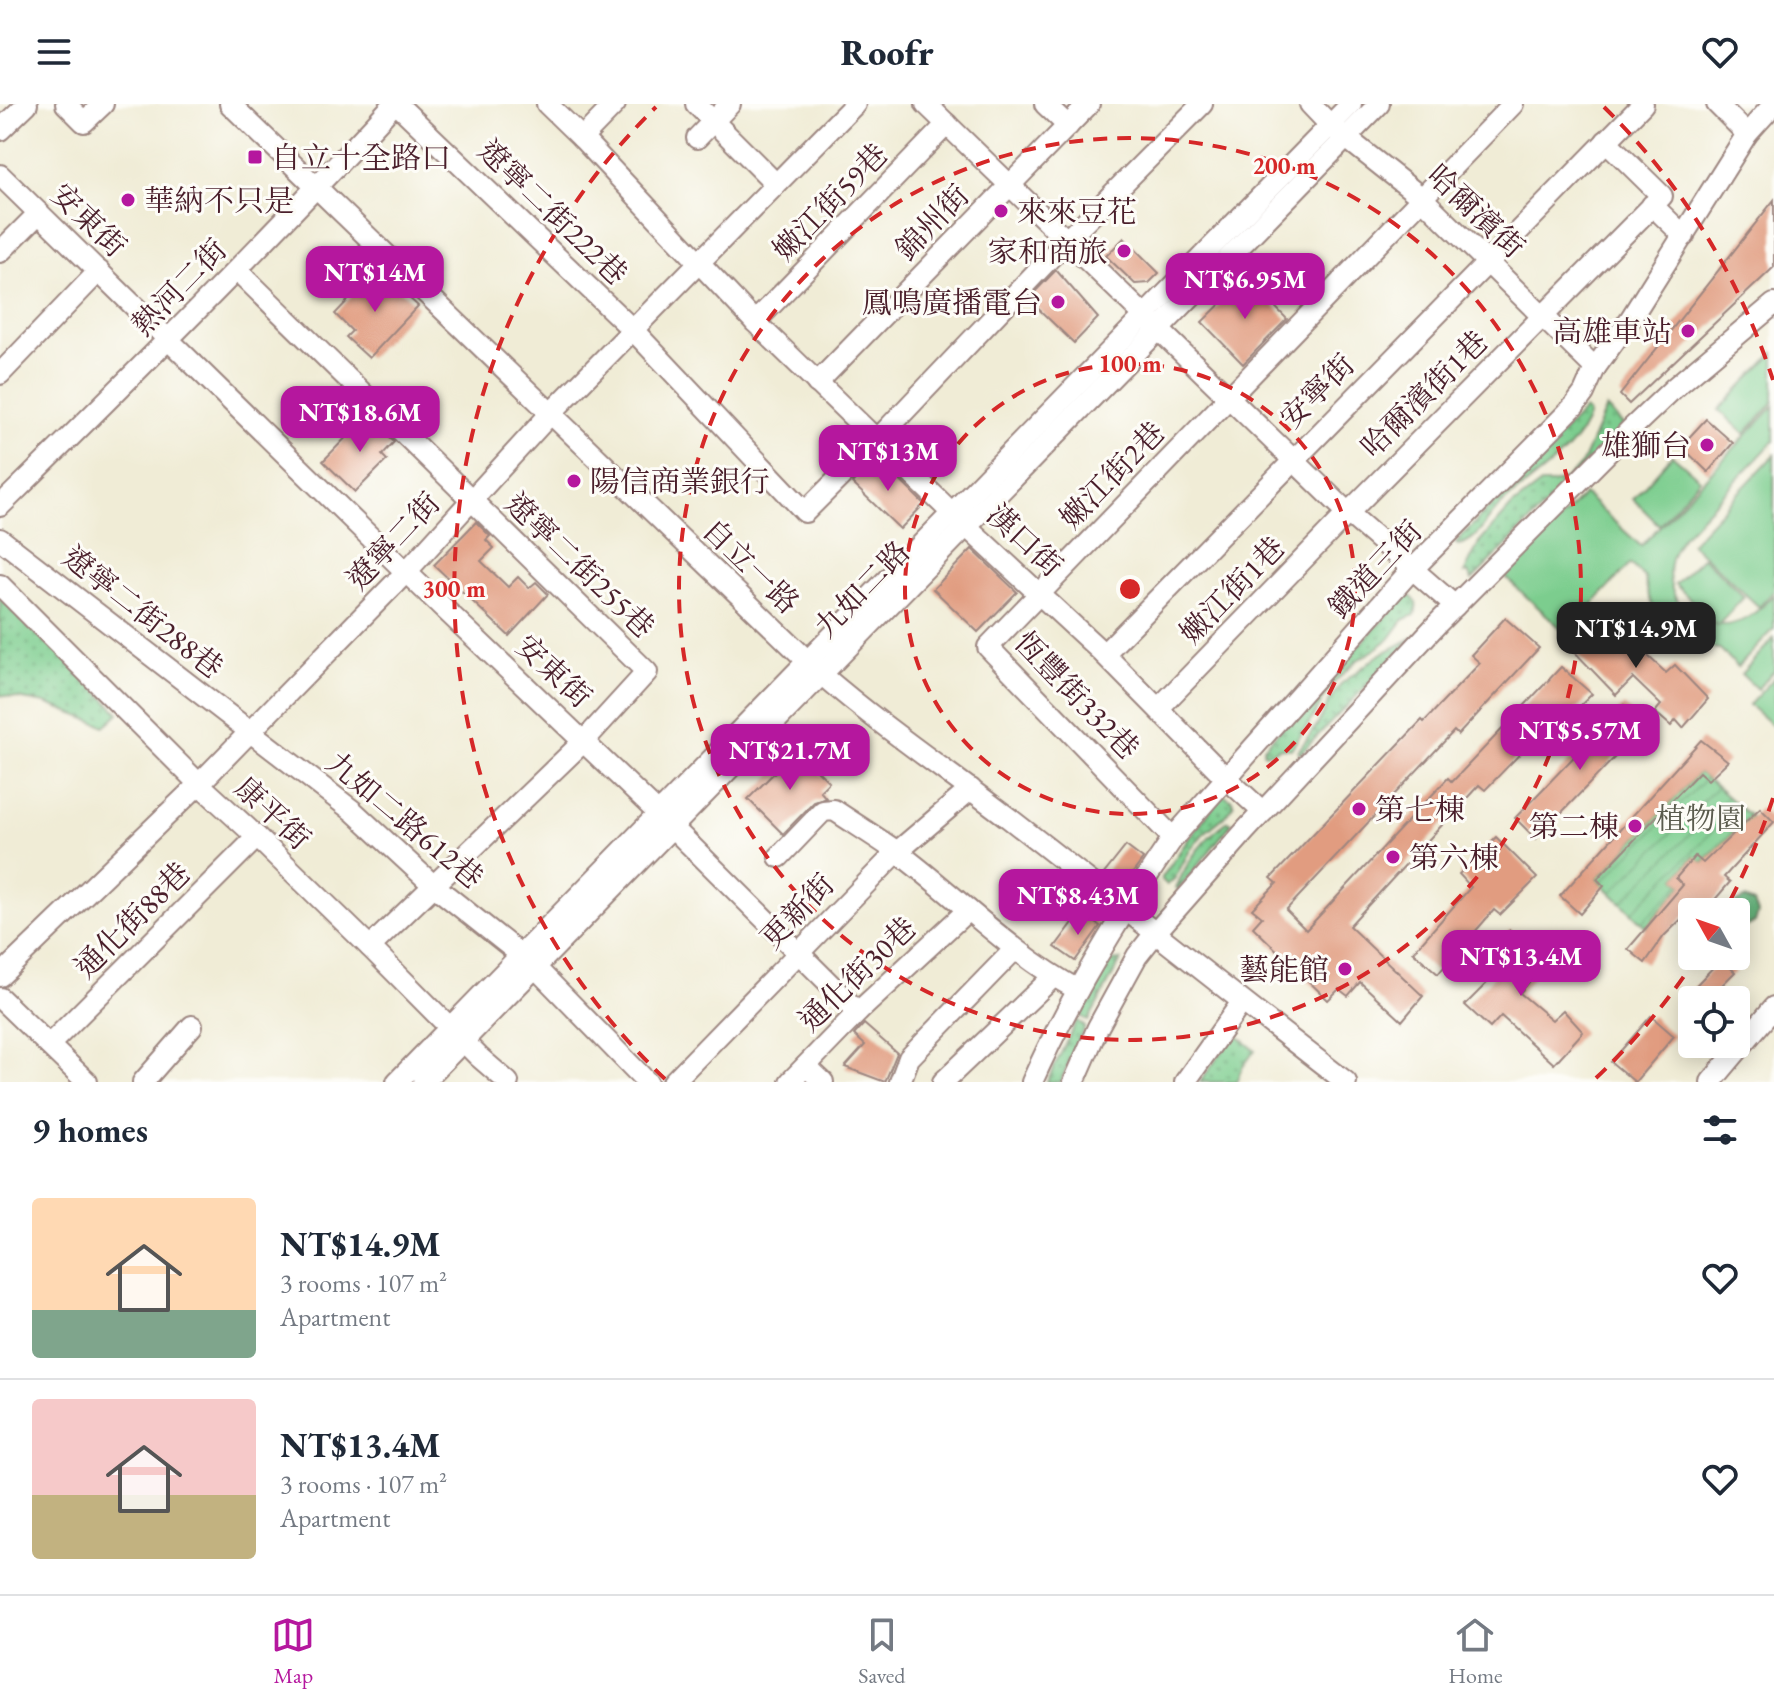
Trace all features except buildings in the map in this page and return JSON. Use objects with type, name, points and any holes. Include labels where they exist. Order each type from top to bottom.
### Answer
[{"type":"street","points":[[0,130],[27,104]]},
{"type":"street","points":[[66,104],[84,122],[103,104]]},
{"type":"street","name":"自立一路","points":[[230,104],[814,668],[1346,1082]]},
{"type":"street","name":"熱河二街","points":[[0,506],[168,341],[395,104]]},
{"type":"street","name":"遼寧二街222巷","points":[[395,104],[633,330],[805,512],[877,440]]},
{"type":"street","name":"漢口街","points":[[547,104],[755,322],[1104,654],[1263,812]]},
{"type":"street","points":[[582,138],[615,104]]},
{"type":"street","points":[[696,104],[776,184]]},
{"type":"street","points":[[697,138],[730,104]]},
{"type":"street","name":"遼寧二街","points":[[0,976],[250,733],[406,572],[551,413],[855,104]]},
{"type":"street","points":[[926,104],[1348,513],[1455,606]]},
{"type":"street","points":[[1045,104],[1068,126]]},
{"type":"street","name":"錦州街","points":[[817,383],[1089,104]]},
{"type":"street","points":[[877,440],[1067,240],[1202,104]]},
{"type":"street","name":"哈爾濱街","points":[[1310,104],[1338,131],[1422,198],[1595,368]]},
{"type":"street","name":"九如二路","points":[[1338,131],[1351,104]]},
{"type":"street","name":"九如二路","points":[[397,1082],[457,1034],[1338,131],[1379,104]]},
{"type":"street","name":"嫩江街2巷","points":[[1040,593],[1513,104]]},
{"type":"street","name":"安寧街","points":[[1104,654],[1643,104]]},
{"type":"street","points":[[1717,104],[1747,134]]},
{"type":"street","name":"鐵道三街","points":[[1032,1082],[1078,990],[1173,838],[1414,568],[1575,405],[1595,368],[1684,236],[1747,134],[1774,104]]},
{"type":"street","name":"嫩江街59巷","points":[[755,322],[947,124]]},
{"type":"street","points":[[1606,141],[1662,196],[1652,205],[1684,236]]},
{"type":"street","name":"安東街","points":[[0,175],[406,572],[666,820],[858,1012]]},
{"type":"street","name":"哈爾濱街1巷","points":[[1348,513],[1652,205]]},
{"type":"street","points":[[0,252],[39,213]]},
{"type":"street","name":"遼寧二街255巷","points":[[237,270],[647,672],[584,741]]},
{"type":"street","points":[[0,374],[99,271]]},
{"type":"street","points":[[1074,1082],[1098,1027],[1137,956],[1263,812],[1455,606],[1663,397],[1774,304]]},
{"type":"street","name":"嫩江街1巷","points":[[1159,708],[1348,513]]},
{"type":"street","name":"遼寧二街288巷","points":[[0,539],[250,733]]},
{"type":"street","name":"康平街","points":[[0,585],[199,784],[508,1082]]},
{"type":"street","name":"恆豐街332巷","points":[[1040,593],[988,647],[1173,838]]},
{"type":"street","name":"九如二路612巷","points":[[250,733],[353,811],[433,885],[528,961],[647,1082]]},
{"type":"street","points":[[370,947],[584,741]]},
{"type":"street","name":"更新街","points":[[673,1082],[897,852],[971,789]]},
{"type":"street","points":[[779,857],[823,811],[834,810],[897,852],[1014,950],[1078,990]]},
{"type":"street","name":"通化街88巷","points":[[49,1045],[257,837]]},
{"type":"street","name":"通化街30巷","points":[[790,1082],[858,1012],[968,910]]},
{"type":"street","points":[[900,1082],[909,1058],[1014,950]]},
{"type":"street","points":[[943,1082],[1053,977]]},
{"type":"street","points":[[0,998],[87,1082]]},
{"type":"street","points":[[1185,1082],[1242,1002]]},
{"type":"street","points":[[1711,1082],[1774,1007]]},
{"type":"street","points":[[143,1082],[192,1026]]},
{"type":"street","name":"九如二路","points":[[423,1082],[457,1034]]},
{"type":"street","points":[[806,1066],[823,1082]]},
{"type":"green space","points":[[1774,353],[1774,402],[1745,434],[1719,410]]},
{"type":"green space","points":[[1774,406],[1774,441],[1684,535],[1670,564],[1674,595],[1687,612],[1705,622],[1715,624],[1675,584],[1703,557],[1744,597],[1718,625],[1742,620],[1774,595],[1774,629],[1738,667],[1720,649],[1689,642],[1663,622],[1654,609],[1645,578],[1630,564],[1566,633],[1505,577],[1584,494],[1641,546]]},
{"type":"green space","points":[[1606,408],[1624,426],[1472,580],[1468,572],[1464,573],[1479,543],[1512,506],[1541,484],[1552,484],[1572,474],[1582,463]]},
{"type":"green space","points":[[1585,409],[1589,414],[1583,428],[1563,454],[1498,508],[1471,540],[1458,545],[1455,543]]},
{"type":"green space","points":[[1672,455],[1700,479],[1659,525],[1633,499]]},
{"type":"green space","points":[[1774,455],[1774,591],[1759,607],[1691,543]]},
{"type":"green space","points":[[0,592],[119,713],[105,726],[45,703],[0,695]]},
{"type":"green space","points":[[1407,594],[1416,603],[1415,615],[1404,619],[1390,638],[1356,661],[1331,686],[1291,749],[1263,752],[1264,747]]},
{"type":"green space","points":[[1414,637],[1300,754],[1298,751],[1342,683],[1379,655]]},
{"type":"green space","points":[[1774,638],[1774,671],[1757,689],[1741,674]]},
{"type":"green space","points":[[1774,678],[1774,727],[1749,705]]},
{"type":"green space","name":"植物園","points":[[1699,772],[1751,817],[1703,863],[1694,856],[1676,878],[1683,885],[1646,927],[1597,879]]},
{"type":"green space","points":[[1223,794],[1234,804],[1203,834],[1175,878],[1167,885],[1161,879]]},
{"type":"green space","points":[[1228,821],[1232,823],[1179,889],[1176,888],[1197,850]]},
{"type":"green space","points":[[1750,901],[1758,913],[1755,923],[1750,925]]},
{"type":"green space","points":[[1121,960],[1088,1021],[1078,1014],[1108,961]]},
{"type":"green space","points":[[1077,1020],[1085,1027],[1060,1082],[1047,1082]]},
{"type":"green space","points":[[1235,1034],[1255,1050],[1236,1082],[1200,1082]]},
{"type":"place","name":"自立十全路口","points":[[255,157]]},
{"type":"place","name":"華納不只是","points":[[128,200]]},
{"type":"place","name":"來來豆花","points":[[1001,211]]},
{"type":"place","name":"家和商旅","points":[[1124,251]]},
{"type":"place","name":"鳳鳴廣播電台","points":[[1058,302]]},
{"type":"place","name":"高雄車站","points":[[1688,331]]},
{"type":"place","name":"雄獅台","points":[[1707,445]]},
{"type":"place","name":"陽信商業銀行","points":[[574,481]]},
{"type":"place","name":"第七棟","points":[[1359,809]]},
{"type":"place","name":"第二棟","points":[[1635,826]]},
{"type":"place","name":"第六棟","points":[[1393,857]]},
{"type":"place","name":"藝能館","points":[[1345,969]]}]
